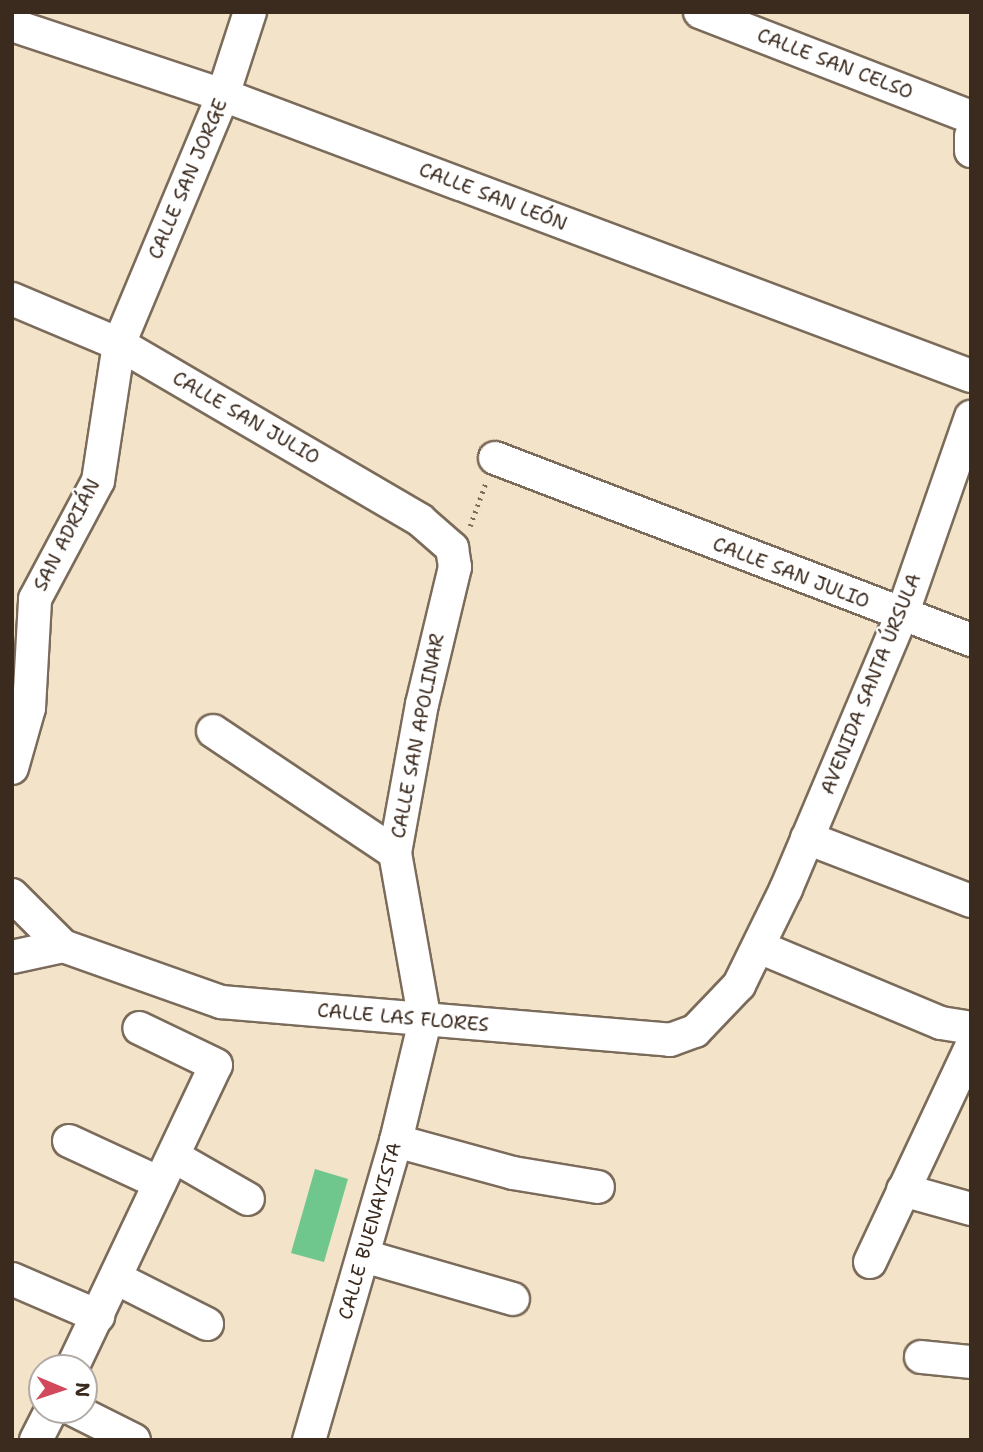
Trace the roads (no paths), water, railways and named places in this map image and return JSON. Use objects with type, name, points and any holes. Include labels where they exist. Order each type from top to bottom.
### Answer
[{"type":"street","name":"CALLE SAN JORGE","points":[[119,344],[223,95],[250,12]]},
{"type":"street","name":"CALLE SAN CELSO","points":[[700,12],[971,117]]},
{"type":"street","name":"CALLE SAN LEÓN","points":[[12,26],[223,95],[971,376]]},
{"type":"street","points":[[971,136],[971,151]]},
{"type":"street","name":"CALLE SAN JULIO","points":[[12,299],[119,344],[420,520],[443,536],[452,548],[455,567]]},
{"type":"street","name":"SAN ADRIÁN","points":[[12,768],[29,708],[35,599],[98,481],[119,344]]},
{"type":"street","name":"AVENIDA SANTA ÚRSULA","points":[[760,947],[902,615],[971,417]]},
{"type":"street","name":"CALLE SAN JULIO","points":[[495,458],[971,640]]},
{"type":"street","name":"CALLE SAN APOLINAR","points":[[425,1021],[395,853],[422,704],[455,567]]},
{"type":"street","points":[[213,731],[395,853]]},
{"type":"street","points":[[807,838],[971,901]]},
{"type":"street","points":[[12,895],[62,946]]},
{"type":"street","points":[[12,957],[62,946]]},
{"type":"street","name":"CALLE LAS FLORES","points":[[62,946],[221,1002],[670,1040],[695,1031],[717,1013],[739,985],[760,947]]},
{"type":"street","points":[[760,947],[940,1023],[971,1028]]},
{"type":"street","name":"CALLE BUENAVISTA","points":[[309,1440],[396,1141],[425,1021]]},
{"type":"street","points":[[79,1354],[216,1065],[139,1028]]},
{"type":"street","points":[[870,1262],[971,1047]]},
{"type":"street","points":[[68,1141],[168,1170],[248,1199]]},
{"type":"street","points":[[396,1141],[513,1173],[598,1187]]},
{"type":"street","points":[[903,1190],[971,1209]]},
{"type":"street","points":[[364,1256],[513,1299]]},
{"type":"street","points":[[116,1278],[207,1324]]},
{"type":"street","points":[[12,1279],[98,1316]]},
{"type":"street","points":[[921,1357],[971,1362]]},
{"type":"street","points":[[98,1422],[134,1440]]},
{"type":"street","points":[[36,1440],[44,1424]]}]
